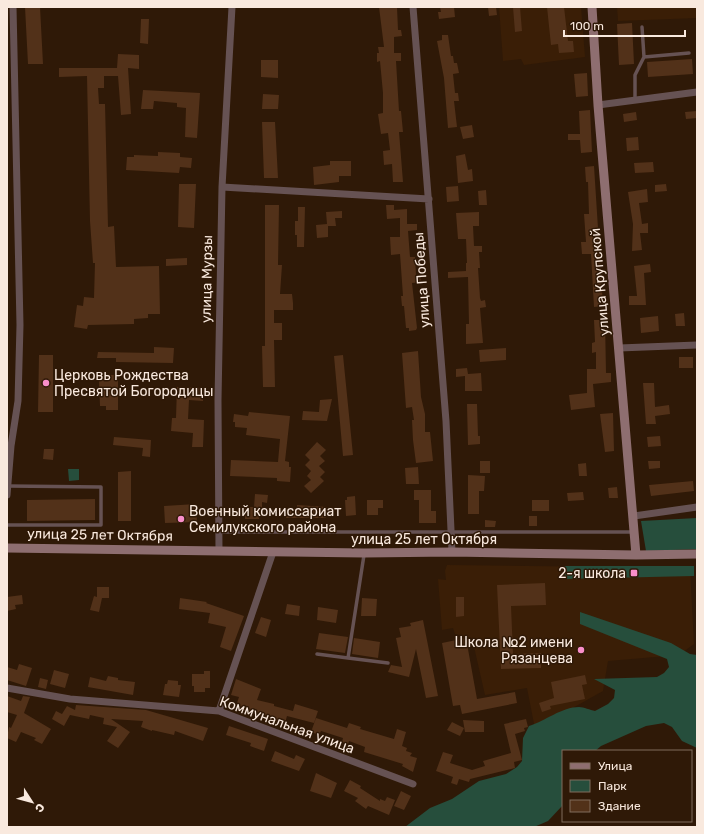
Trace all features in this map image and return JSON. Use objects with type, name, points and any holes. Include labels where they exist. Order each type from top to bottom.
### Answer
[{"type":"street","points":[[7,495],[11,446],[18,401],[20,325],[13,7]]},
{"type":"street","name":"улица Мурзы","points":[[219,551],[222,187],[232,7]]},
{"type":"street","name":"улица Победы","points":[[413,7],[446,421],[452,552]]},
{"type":"street","name":"улица Крупской","points":[[592,7],[598,105],[634,516],[636,555]]},
{"type":"street","points":[[598,105],[697,92]]},
{"type":"street","points":[[222,187],[429,200]]},
{"type":"street","points":[[619,348],[697,345]]},
{"type":"street","points":[[634,516],[697,507]]},
{"type":"street","name":"улица 25 лет Октября","points":[[7,548],[364,553],[452,552],[636,555],[697,554]]},
{"type":"street","points":[[219,711],[273,552]]},
{"type":"street","name":"Коммунальная улица","points":[[7,688],[70,699],[219,711],[413,784]]},
{"type":"lane","points":[[635,100],[636,75],[644,57],[642,27]]},
{"type":"lane","points":[[644,57],[689,53]]},
{"type":"lane","points":[[7,525],[100,525],[101,487],[8,486]]},
{"type":"lane","points":[[218,532],[634,532]]},
{"type":"lane","points":[[348,658],[364,553]]},
{"type":"lane","points":[[317,654],[388,663]]},
{"type":"shaded area","points":[[499,7],[581,7],[585,57],[524,65],[521,59],[503,61]]},
{"type":"shaded area","points":[[617,7],[697,7],[697,18],[618,21]]},
{"type":"shaded area","name":"Школа №2 имени Рязанцева","points":[[447,565],[690,568],[694,644],[679,655],[608,661],[603,691],[535,729],[527,688],[485,695],[472,638],[455,634],[453,628],[442,630],[438,579],[446,580],[445,571]]},
{"type":"green space","points":[[68,469],[79,469],[79,480],[69,481]]},
{"type":"green space","points":[[697,518],[697,549],[646,551],[641,521]]},
{"type":"green space","points":[[564,566],[694,566],[694,576],[563,579]]},
{"type":"green space","points":[[580,612],[671,643],[690,654],[697,655],[697,748],[682,741],[672,727],[664,723],[646,726],[601,746],[596,750],[562,750],[562,806],[548,821],[534,827],[405,827],[430,808],[452,799],[479,781],[506,774],[517,767],[522,761],[523,738],[529,726],[566,709],[583,707],[595,711],[608,704],[614,698],[615,690],[594,679],[657,677],[664,673],[669,667],[667,659],[580,624]]},
{"type":"building","points":[[25,7],[40,7],[43,64],[28,64]]},
{"type":"building","points":[[379,7],[397,7],[398,30],[401,30],[402,36],[394,37],[394,53],[401,53],[401,61],[396,61],[399,111],[401,111],[403,132],[399,132],[403,182],[393,182],[392,164],[384,165],[383,151],[390,150],[388,133],[381,134],[378,114],[383,113],[383,93],[380,61],[377,62],[377,53],[379,53],[378,47],[384,47]]},
{"type":"building","points":[[440,7],[454,7],[455,17],[439,19],[438,12],[441,12]]},
{"type":"building","points":[[488,7],[496,7],[497,15],[489,16]]},
{"type":"building","points":[[513,7],[520,7],[522,31],[515,32]]},
{"type":"building","points":[[547,7],[564,7],[568,41],[573,41],[574,52],[559,53],[558,44],[551,45]]},
{"type":"building","points":[[141,19],[149,19],[148,44],[140,43]]},
{"type":"building","points":[[632,23],[634,64],[619,65],[617,24]]},
{"type":"building","points":[[442,35],[448,35],[451,56],[453,56],[454,63],[457,63],[459,73],[453,74],[455,93],[458,93],[459,101],[454,101],[457,127],[448,128],[444,78],[437,41],[442,40]]},
{"type":"building","points":[[118,54],[139,55],[139,69],[128,68],[131,114],[121,115],[118,76],[104,76],[104,88],[98,88],[99,104],[105,104],[108,227],[114,226],[116,267],[159,266],[160,314],[148,314],[148,318],[134,319],[134,324],[88,325],[87,329],[74,327],[77,305],[83,306],[84,297],[94,298],[95,263],[93,263],[90,221],[87,76],[59,77],[59,68],[117,68]]},
{"type":"building","points":[[692,59],[693,74],[648,77],[647,62]]},
{"type":"building","points":[[261,60],[278,60],[278,78],[261,77]]},
{"type":"building","points":[[587,73],[588,96],[576,97],[574,74]]},
{"type":"building","points":[[143,90],[200,93],[197,138],[185,137],[186,108],[177,107],[177,103],[154,101],[153,109],[141,109]]},
{"type":"building","points":[[263,94],[279,95],[278,109],[262,109]]},
{"type":"building","points":[[590,110],[592,152],[581,153],[580,140],[568,140],[568,134],[580,134],[579,111]]},
{"type":"building","points":[[697,111],[697,118],[686,119],[685,112]]},
{"type":"building","points":[[636,112],[637,120],[624,122],[623,114]]},
{"type":"building","points":[[262,122],[275,122],[278,178],[264,178]]},
{"type":"building","points":[[472,125],[474,137],[463,139],[460,127]]},
{"type":"building","points":[[638,137],[639,150],[627,151],[626,138]]},
{"type":"building","points":[[158,152],[180,153],[180,157],[192,158],[191,168],[180,167],[179,173],[126,170],[127,157],[134,157],[134,155],[158,156]]},
{"type":"building","points":[[465,154],[468,170],[472,169],[473,181],[458,183],[456,156]]},
{"type":"building","points":[[330,161],[351,161],[351,176],[339,176],[339,182],[314,185],[313,167],[330,165]]},
{"type":"building","points":[[653,162],[654,172],[635,173],[634,163]]},
{"type":"building","points":[[594,166],[603,306],[594,307],[591,254],[582,254],[581,242],[586,242],[584,214],[589,214],[588,182],[586,182],[585,167]]},
{"type":"building","points":[[179,184],[196,184],[194,228],[178,227]]},
{"type":"building","points":[[666,184],[667,191],[655,192],[655,185]]},
{"type":"building","points":[[458,186],[459,201],[447,202],[446,187]]},
{"type":"building","points":[[647,189],[648,202],[639,203],[642,224],[648,223],[648,233],[640,233],[642,250],[632,251],[633,224],[628,192]]},
{"type":"building","points":[[486,190],[487,205],[479,205],[478,191]]},
{"type":"building","points":[[265,205],[279,205],[278,265],[282,265],[280,294],[292,294],[293,303],[293,310],[274,310],[274,323],[282,323],[282,340],[274,340],[275,387],[263,387],[262,346],[265,346]]},
{"type":"building","points":[[386,205],[394,205],[394,210],[407,209],[407,224],[417,224],[417,230],[408,231],[410,257],[415,257],[416,275],[420,275],[421,282],[412,283],[416,330],[409,331],[409,328],[406,328],[404,306],[402,306],[401,296],[403,296],[400,254],[391,255],[390,237],[400,237],[400,218],[387,219]]},
{"type":"building","points":[[298,207],[305,207],[304,247],[297,247],[297,235],[295,235],[295,221],[298,221]]},
{"type":"building","points":[[342,211],[342,218],[335,218],[336,226],[328,226],[328,237],[317,238],[316,225],[327,224],[326,212]]},
{"type":"building","points":[[479,212],[479,226],[473,226],[474,246],[482,246],[482,252],[479,252],[480,268],[478,268],[480,298],[481,301],[485,300],[486,307],[480,308],[483,343],[466,344],[466,324],[469,324],[468,277],[448,278],[448,272],[466,271],[466,239],[458,239],[456,213]]},
{"type":"building","points":[[187,258],[187,265],[166,266],[166,259]]},
{"type":"building","points":[[650,264],[651,272],[644,273],[646,305],[629,305],[629,296],[637,296],[634,266]]},
{"type":"building","points":[[684,313],[685,326],[676,326],[675,314]]},
{"type":"building","points":[[658,316],[659,331],[641,333],[640,318]]},
{"type":"building","points":[[594,320],[605,320],[606,373],[611,373],[611,382],[593,384],[595,407],[571,410],[569,395],[587,393],[587,369],[596,369],[596,352],[592,353],[592,343],[595,342]]},
{"type":"building","points":[[154,347],[174,348],[173,363],[116,362],[116,358],[97,358],[98,352],[154,353]]},
{"type":"building","points":[[506,348],[506,360],[480,362],[479,350]]},
{"type":"building","points":[[418,351],[421,397],[425,414],[425,432],[430,432],[433,461],[416,463],[412,420],[414,420],[412,407],[406,408],[402,353]]},
{"type":"building","name":"Церковь Рождества Пресвятой Богородицы","points":[[39,355],[53,355],[53,412],[38,412]]},
{"type":"building","points":[[343,355],[353,455],[343,456],[334,356]]},
{"type":"building","points":[[679,357],[693,357],[693,368],[679,368]]},
{"type":"building","points":[[467,368],[468,374],[481,373],[482,391],[465,391],[465,376],[456,377],[456,369]]},
{"type":"building","points":[[107,375],[118,375],[118,410],[106,410],[106,406],[100,406],[99,380],[107,380]]},
{"type":"building","points":[[643,383],[654,383],[655,407],[669,405],[670,414],[655,416],[656,424],[646,424]]},
{"type":"building","points":[[177,387],[204,388],[203,401],[189,400],[188,419],[204,420],[203,447],[192,447],[193,433],[171,431],[172,418],[176,418]]},
{"type":"building","points":[[332,399],[327,421],[302,420],[303,411],[319,412],[320,400]]},
{"type":"building","points":[[467,404],[477,404],[478,436],[480,436],[480,444],[468,445]]},
{"type":"building","points":[[249,412],[290,416],[285,461],[289,462],[289,467],[291,467],[290,482],[277,481],[277,478],[230,476],[231,460],[278,462],[280,439],[246,435],[247,428],[235,427],[235,422],[233,422],[234,414],[248,416]]},
{"type":"building","points":[[613,413],[614,451],[605,452],[600,414]]},
{"type":"building","points":[[660,436],[661,446],[648,447],[647,437]]},
{"type":"building","points":[[114,437],[151,440],[150,457],[142,456],[143,448],[113,445]]},
{"type":"building","points":[[317,442],[326,450],[320,456],[325,461],[319,466],[325,472],[320,477],[324,481],[311,493],[304,486],[311,480],[307,476],[311,471],[305,465],[310,460],[305,455]]},
{"type":"building","points":[[44,449],[54,449],[53,460],[43,459]]},
{"type":"building","points":[[480,461],[490,461],[490,473],[480,473]]},
{"type":"building","points":[[648,461],[660,461],[660,468],[649,469]]},
{"type":"building","points":[[586,463],[587,476],[579,476],[578,464]]},
{"type":"building","points":[[418,467],[419,484],[406,484],[405,468]]},
{"type":"building","points":[[131,471],[131,521],[118,521],[118,472]]},
{"type":"building","points":[[468,475],[485,476],[484,491],[479,491],[479,514],[468,514]]},
{"type":"building","points":[[693,481],[694,491],[651,496],[649,485]]},
{"type":"building","points":[[617,487],[618,498],[609,498],[608,488]]},
{"type":"building","points":[[414,490],[431,490],[431,511],[436,511],[436,523],[419,523],[419,500],[414,500]]},
{"type":"building","points":[[583,492],[584,500],[568,501],[567,493]]},
{"type":"building","points":[[255,494],[268,495],[267,503],[262,502],[262,517],[259,517],[259,519],[245,519],[245,507],[254,507]]},
{"type":"building","points":[[355,496],[356,515],[346,516],[345,500],[347,500],[347,497]]},
{"type":"building","points":[[95,499],[95,520],[27,521],[27,500]]},
{"type":"building","points":[[367,500],[383,500],[383,508],[378,508],[378,515],[367,515]]},
{"type":"building","points":[[532,500],[549,500],[549,511],[532,511]]},
{"type":"building","points":[[196,504],[197,522],[165,523],[164,506]]},
{"type":"building","points":[[297,505],[327,507],[326,518],[286,518],[287,509],[297,509]]},
{"type":"building","points":[[529,516],[537,516],[537,526],[529,526]]},
{"type":"building","points":[[485,520],[496,521],[495,527],[485,527]]},
{"type":"building","points":[[545,583],[546,605],[511,606],[513,654],[541,653],[541,668],[501,669],[497,585]]},
{"type":"building","points":[[97,587],[109,587],[109,598],[102,598],[99,612],[90,610],[94,596],[97,597]]},
{"type":"building","points":[[22,595],[23,604],[15,605],[16,609],[7,611],[7,597]]},
{"type":"building","points":[[456,597],[464,597],[464,616],[456,617]]},
{"type":"building","points":[[180,598],[207,602],[206,603],[244,616],[231,651],[220,647],[226,627],[208,623],[210,613],[179,609]]},
{"type":"building","points":[[362,598],[377,599],[376,616],[361,616]]},
{"type":"building","points":[[287,604],[300,606],[299,616],[285,614]]},
{"type":"building","points":[[318,607],[338,610],[336,623],[317,620]]},
{"type":"building","points":[[261,617],[271,620],[266,637],[255,633]]},
{"type":"building","points":[[423,620],[438,696],[426,698],[416,649],[409,677],[388,672],[391,665],[402,667],[396,638],[401,637],[399,628],[411,626],[410,623]]},
{"type":"building","points":[[319,633],[348,637],[345,653],[316,649]]},
{"type":"building","points":[[354,638],[380,642],[378,658],[352,654]]},
{"type":"building","points":[[466,638],[477,699],[515,692],[517,703],[462,714],[460,705],[453,706],[442,643]]},
{"type":"building","points":[[19,664],[32,668],[26,686],[7,680],[7,667],[17,670]]},
{"type":"building","points":[[54,670],[69,674],[65,688],[50,684]]},
{"type":"building","points":[[204,671],[210,671],[210,688],[205,688],[205,692],[194,692],[194,686],[192,686],[192,674],[204,674]]},
{"type":"building","points":[[585,675],[587,684],[582,685],[585,699],[550,706],[551,709],[542,712],[539,703],[554,698],[551,682]]},
{"type":"building","points":[[108,676],[118,678],[118,680],[135,682],[133,695],[88,687],[90,677],[106,681]]},
{"type":"building","points":[[40,678],[48,680],[46,689],[38,687]]},
{"type":"building","points":[[236,679],[261,689],[257,700],[293,711],[295,704],[318,711],[314,723],[287,716],[285,723],[273,719],[274,717],[253,713],[252,715],[235,709],[239,697],[231,695]]},
{"type":"building","points":[[168,680],[178,681],[178,685],[181,685],[179,697],[163,695],[165,684],[167,684]]},
{"type":"building","points":[[7,696],[21,701],[23,696],[30,697],[24,713],[51,729],[42,744],[34,740],[36,738],[21,732],[16,742],[7,738],[9,727],[11,728],[17,715],[7,712]]},
{"type":"building","points":[[76,705],[146,710],[208,728],[203,741],[175,731],[174,735],[152,731],[141,727],[143,721],[111,719],[130,732],[118,748],[107,741],[117,727],[103,724],[104,718],[90,715],[89,719],[70,715],[64,726],[52,719],[56,711],[62,714],[67,706],[75,710]]},
{"type":"building","points":[[316,718],[347,728],[349,723],[361,727],[360,729],[394,739],[397,729],[406,732],[402,746],[407,748],[406,751],[412,753],[410,756],[417,758],[413,772],[402,766],[403,764],[364,752],[365,747],[349,741],[348,744],[342,742],[343,738],[321,731],[319,735],[311,732]]},
{"type":"building","points":[[526,719],[528,727],[524,728],[525,731],[515,734],[522,760],[514,762],[515,768],[470,779],[469,782],[459,779],[457,785],[451,783],[453,777],[436,771],[443,752],[453,755],[450,763],[472,770],[485,766],[483,761],[511,753],[504,724]]},
{"type":"building","points":[[463,720],[484,721],[484,732],[465,732]]},
{"type":"building","points":[[452,722],[464,728],[460,736],[447,730]]},
{"type":"building","points":[[229,726],[268,739],[264,751],[250,746],[251,743],[226,735]]},
{"type":"building","points":[[275,751],[294,759],[296,755],[305,759],[299,771],[271,761]]},
{"type":"building","points":[[316,773],[337,783],[331,798],[310,791]]},
{"type":"building","points":[[350,780],[361,786],[360,788],[380,801],[380,799],[385,801],[387,797],[395,800],[389,815],[368,806],[366,809],[355,801],[358,798],[344,791]]},
{"type":"building","points":[[401,791],[411,796],[404,810],[394,806]]},
{"type":"place","name":"Церковь Рождества Пресвятой Богородицы","points":[[46,383]]},
{"type":"place","name":"Военный комиссариат Семилукского района","points":[[181,519]]},
{"type":"place","name":"2-я школа","points":[[634,573]]},
{"type":"place","name":"Школа №2 имени Рязанцева","points":[[581,650]]}]
